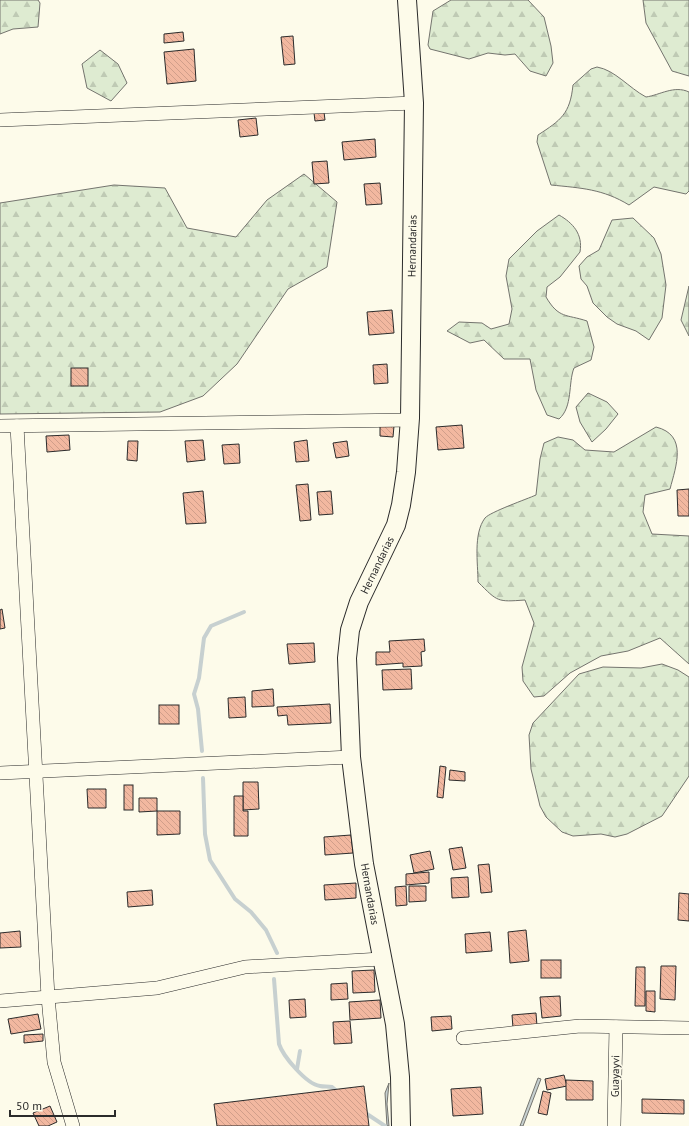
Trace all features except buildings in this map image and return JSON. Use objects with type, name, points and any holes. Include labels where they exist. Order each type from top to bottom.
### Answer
[{"type":"street","name":"Hernandarias","points":[[402,1126],[400,1077],[395,1024],[381,959],[364,864],[351,757],[347,658],[350,630],[359,602],[398,519],[406,472],[410,420],[414,103],[407,0]]},
{"type":"street","points":[[0,120],[414,103]]},
{"type":"street","points":[[0,426],[410,420]]},
{"type":"street","points":[[17,426],[48,997],[54,1062],[73,1126]]},
{"type":"street","points":[[0,773],[351,757]]},
{"type":"street","points":[[0,1001],[157,988],[245,967],[381,959]]},
{"type":"street","points":[[463,1038],[580,1026],[689,1028]]},
{"type":"street","name":"Guayayvi","points":[[614,1126],[616,1027]]},
{"type":"green space","points":[[0,0],[38,0],[40,3],[38,27],[13,29],[0,34]]},
{"type":"green space","points":[[451,0],[528,0],[544,17],[551,46],[553,63],[546,76],[530,71],[515,54],[505,55],[488,53],[469,59],[430,49],[428,45],[433,11]]},
{"type":"green space","points":[[643,0],[689,0],[689,76],[672,71],[646,23]]},
{"type":"green space","points":[[100,50],[118,64],[127,83],[111,101],[87,88],[82,64]]},
{"type":"green space","points":[[597,67],[616,75],[646,97],[672,90],[683,90],[689,92],[689,191],[686,194],[654,187],[629,205],[601,192],[582,188],[551,185],[537,142],[538,135],[553,125],[567,110],[572,95],[573,85],[591,69]]},
{"type":"green space","points":[[304,174],[337,202],[327,267],[288,289],[237,364],[203,396],[160,412],[0,414],[0,203],[114,185],[165,188],[187,228],[236,237],[267,200]]},
{"type":"green space","points":[[559,215],[573,225],[578,234],[581,246],[580,252],[560,277],[547,287],[546,297],[555,309],[564,315],[587,321],[594,347],[591,360],[574,368],[568,402],[559,419],[547,415],[536,390],[530,359],[504,359],[484,340],[470,343],[447,331],[459,322],[482,323],[491,329],[509,324],[512,309],[506,276],[509,259],[537,231]]},
{"type":"green space","points":[[633,218],[654,238],[661,254],[666,285],[662,318],[649,340],[636,331],[617,324],[607,317],[593,303],[587,286],[581,279],[579,266],[587,257],[599,250],[612,220]]},
{"type":"green space","points":[[689,286],[689,336],[681,320]]},
{"type":"green space","points":[[588,393],[607,402],[618,414],[606,429],[592,442],[580,422],[576,407]]},
{"type":"green space","points":[[656,427],[666,431],[673,437],[676,444],[677,461],[670,489],[645,495],[643,512],[652,534],[689,536],[689,664],[660,638],[628,651],[601,656],[570,673],[544,696],[534,697],[523,681],[522,667],[534,623],[525,600],[509,601],[498,599],[490,594],[478,582],[477,549],[481,525],[488,515],[536,495],[540,459],[544,443],[558,437],[573,440],[585,450],[614,452]]},
{"type":"green space","points":[[662,664],[678,670],[689,677],[689,776],[662,816],[627,834],[615,837],[601,834],[573,836],[562,832],[546,817],[540,806],[531,769],[529,735],[533,723],[579,674],[603,667],[641,668]]},
{"type":"shaded area","points":[[538,1078],[541,1079],[523,1126],[520,1126]]},
{"type":"shaded area","points":[[389,1083],[387,1104],[389,1126],[387,1126],[385,1093]]},
{"type":"waterway","points":[[202,751],[198,709],[194,694],[199,678],[204,638],[211,626],[244,612]]},
{"type":"waterway","points":[[203,778],[205,834],[210,860],[235,899],[251,912],[266,930],[277,953]]},
{"type":"waterway","points":[[274,979],[279,1044],[281,1049],[296,1069],[308,1080],[320,1086],[332,1087],[338,1092]]},
{"type":"waterway","points":[[297,1069],[300,1051]]},
{"type":"waterway","points":[[364,1112],[385,1126]]}]
